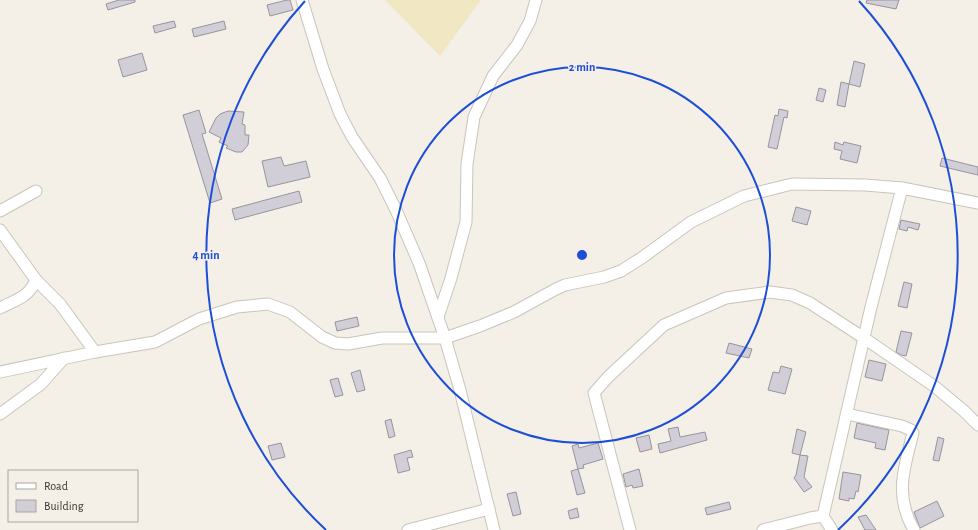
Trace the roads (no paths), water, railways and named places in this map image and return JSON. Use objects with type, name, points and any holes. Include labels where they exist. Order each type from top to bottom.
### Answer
[{"type":"street","points":[[302,0],[323,69],[340,114],[352,137],[380,178],[420,264],[445,338],[460,390],[494,530]]},
{"type":"street","points":[[438,317],[451,278],[466,222],[467,164],[474,117],[493,76],[516,45],[530,21],[536,0]]},
{"type":"street","points":[[0,372],[95,352],[155,342],[199,319],[236,307],[268,304],[290,312],[322,337],[335,343],[348,344],[382,338],[445,338],[514,312],[556,288],[604,277],[621,271],[643,257],[690,222],[744,196],[792,184],[865,185],[902,188],[978,203]]},
{"type":"street","points":[[832,530],[823,516],[864,338],[902,188]]},
{"type":"street","points":[[0,211],[36,191]]},
{"type":"street","points":[[0,230],[36,280],[60,304],[95,352]]},
{"type":"street","points":[[0,308],[26,295],[36,280]]},
{"type":"street","points":[[630,530],[594,393],[608,377],[664,325],[726,298],[770,292],[792,295],[810,303],[934,386],[978,425]]},
{"type":"street","points":[[0,414],[41,384],[64,358]]},
{"type":"street","points":[[847,414],[902,426],[911,430],[913,433],[902,476],[902,495],[906,514],[914,530]]},
{"type":"street","points":[[408,530],[489,508]]},
{"type":"street","points":[[762,530],[823,516]]}]
